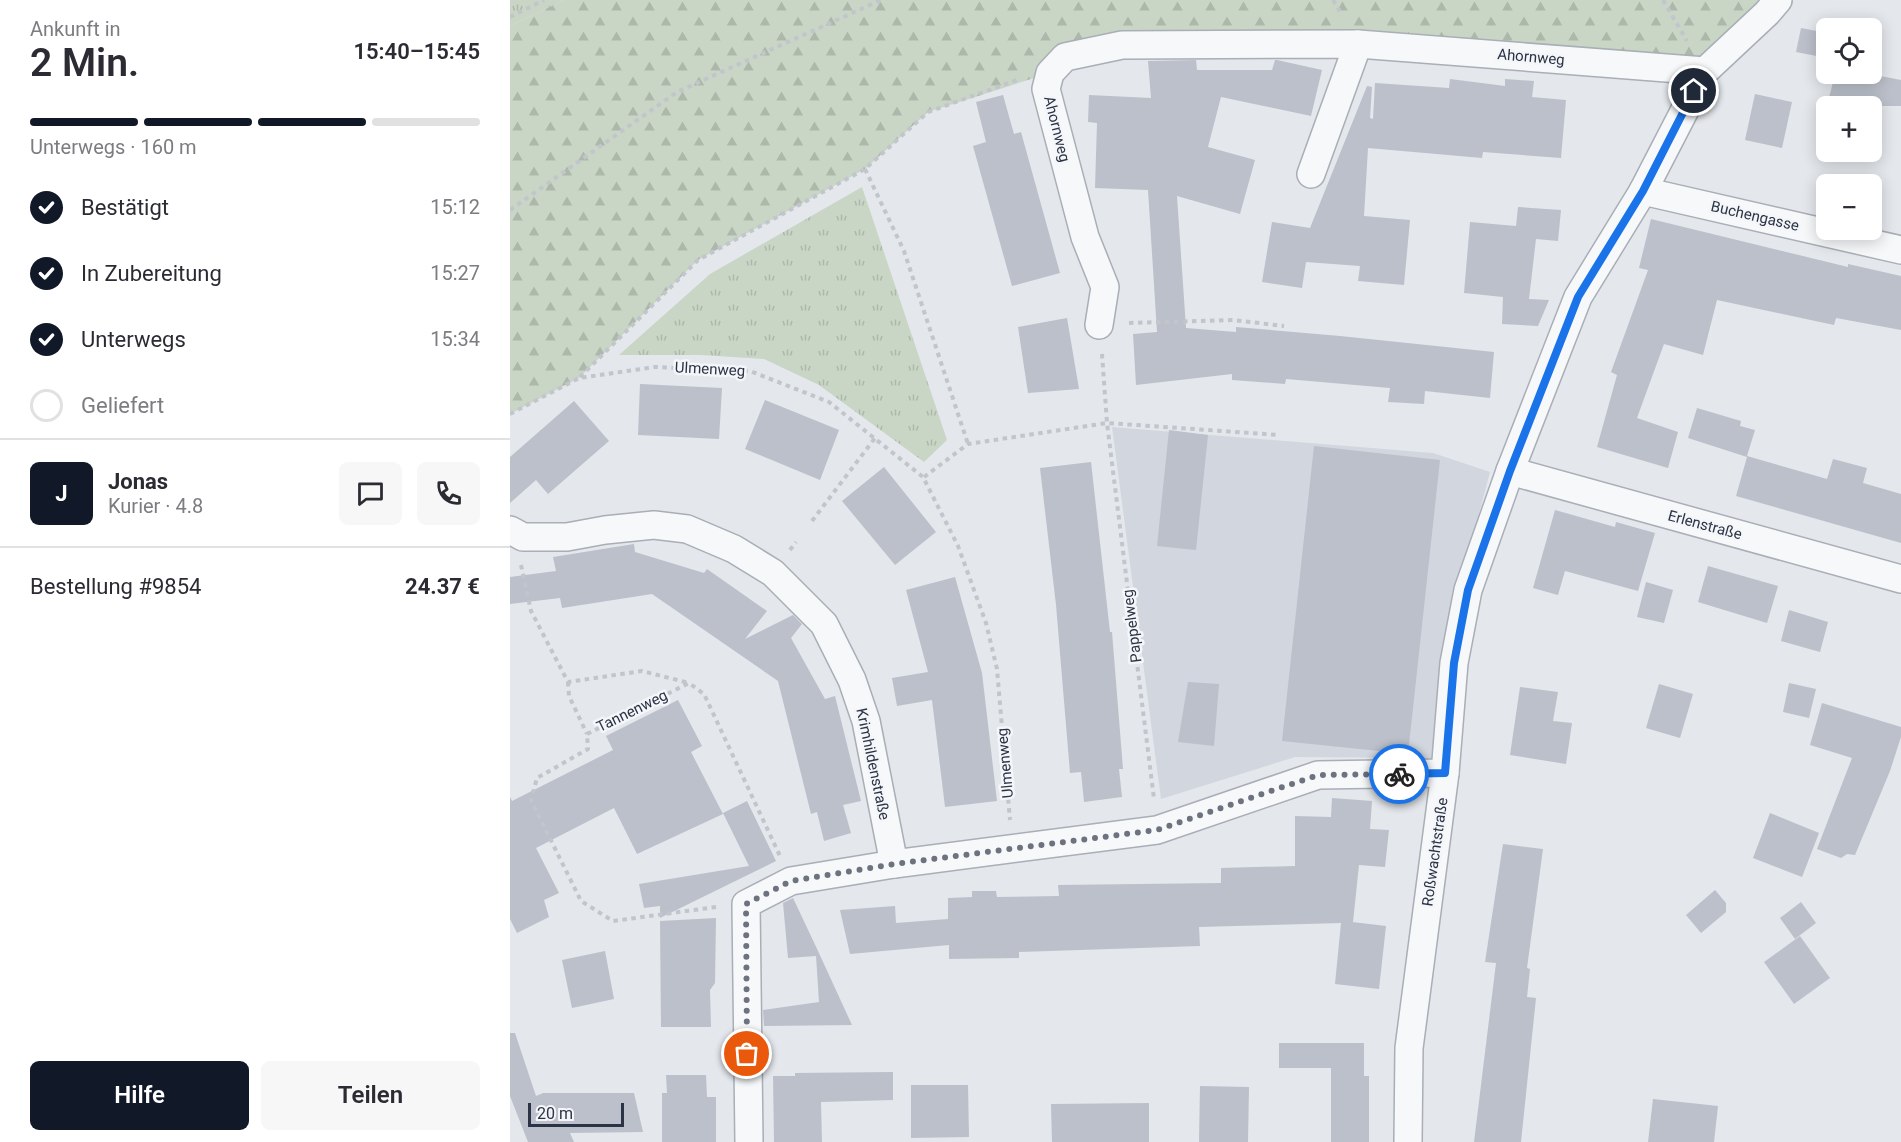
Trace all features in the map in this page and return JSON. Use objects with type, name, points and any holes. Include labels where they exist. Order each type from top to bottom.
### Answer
[{"type":"street","name":"Roßwachtstraße","points":[[1408,1142],[1409,1048],[1445,773],[1454,663],[1468,590],[1510,471],[1578,297],[1643,191],[1704,71],[1778,0]]},
{"type":"street","name":"Ahornweg","points":[[1099,325],[1105,287],[1085,237],[1046,89],[1050,73],[1065,57],[1122,45],[1358,44],[1704,71]]},
{"type":"street","points":[[1311,174],[1358,44]]},
{"type":"street","name":"Buchengasse","points":[[1643,191],[1901,249]]},
{"type":"street","name":"Erlenstraße","points":[[1510,471],[1901,579]]},
{"type":"street","name":"Krimhildenstraße","points":[[517,534],[567,537],[654,525],[687,529],[734,549],[773,573],[824,624],[852,680],[866,721],[894,864]]},
{"type":"street","points":[[750,1142],[746,904],[791,881],[1013,847],[1157,830],[1318,775],[1445,773]]},
{"type":"path","points":[[510,17],[544,0]]},
{"type":"path","points":[[510,210],[676,93],[881,0]]},
{"type":"path","points":[[1663,0],[1704,71]]},
{"type":"path","points":[[579,378],[698,260],[865,169],[928,112],[1025,77],[1050,73]]},
{"type":"path","points":[[865,169],[904,251],[968,444]]},
{"type":"path","points":[[1107,423],[1099,325],[1233,320],[1284,326]]},
{"type":"path","name":"Ulmenweg","points":[[510,414],[579,378],[655,367],[750,371],[829,402],[923,477],[958,546],[986,623],[998,669],[1013,847]]},
{"type":"path","points":[[923,477],[968,444],[1107,423],[1279,435]]},
{"type":"path","name":"Pappelweg","points":[[1107,423],[1157,830]]},
{"type":"path","points":[[812,521],[875,438]]},
{"type":"path","points":[[517,534],[531,611],[568,682],[569,696],[587,734]]},
{"type":"path","points":[[568,682],[642,671],[689,683],[704,694],[791,881]]},
{"type":"path","name":"Tannenweg","points":[[689,683],[587,734],[588,749],[537,778],[531,800],[581,902],[613,921],[746,904]]},
{"type":"shaded area","points":[[1112,427],[1433,453],[1490,472],[1454,608],[1431,758],[1295,757],[1161,799]]},
{"type":"green space","points":[[510,0],[564,0],[510,26]]},
{"type":"green space","points":[[564,0],[1778,0],[1705,71],[1122,45],[1050,73],[928,112],[865,169],[698,260],[579,378],[510,414],[510,26]]},
{"type":"green space","points":[[862,187],[947,440],[924,462],[819,385],[764,359],[701,355],[619,355],[710,274]]},
{"type":"building","points":[[1801,28],[1816,31],[1816,56],[1796,52]]},
{"type":"building","points":[[1196,60],[1197,70],[1272,70],[1277,60],[1322,70],[1311,116],[1221,97],[1208,147],[1255,160],[1240,214],[1177,196],[1186,328],[1236,332],[1236,327],[1494,352],[1490,398],[1425,391],[1424,404],[1388,402],[1390,388],[1286,379],[1285,384],[1232,380],[1232,374],[1136,385],[1133,334],[1157,332],[1148,190],[1095,188],[1097,123],[1088,122],[1089,95],[1151,98],[1148,61]]},
{"type":"building","points":[[1882,76],[1901,80],[1901,106],[1882,106],[1882,96],[1830,96],[1832,84],[1882,84]]},
{"type":"building","points":[[1450,79],[1505,86],[1505,79],[1534,81],[1532,97],[1566,100],[1561,158],[1483,152],[1482,158],[1368,148],[1364,216],[1410,220],[1404,285],[1358,281],[1360,266],[1306,262],[1302,288],[1262,282],[1272,222],[1310,228],[1367,86],[1372,87],[1370,118],[1373,119],[1375,83],[1449,88]]},
{"type":"building","points":[[1755,94],[1792,102],[1782,148],[1745,140]]},
{"type":"building","points":[[1003,95],[1014,134],[1021,132],[1060,273],[1012,286],[973,146],[986,142],[976,102]]},
{"type":"building","points":[[1518,207],[1561,210],[1558,241],[1536,239],[1529,299],[1549,300],[1538,326],[1502,324],[1503,297],[1464,293],[1470,222],[1516,226]]},
{"type":"building","points":[[1651,219],[1848,267],[1848,264],[1901,276],[1901,330],[1836,318],[1834,325],[1717,300],[1703,355],[1664,344],[1637,418],[1678,432],[1668,468],[1597,447],[1617,375],[1611,372],[1648,270],[1639,268]]},
{"type":"building","points":[[1067,318],[1079,389],[1028,393],[1018,327]]},
{"type":"building","points":[[640,384],[722,388],[719,439],[638,435]]},
{"type":"building","points":[[765,400],[839,430],[820,480],[745,449]]},
{"type":"building","points":[[574,401],[609,441],[548,494],[536,480],[510,503],[510,457]]},
{"type":"building","points":[[1697,408],[1741,421],[1740,426],[1755,430],[1747,456],[1827,479],[1833,459],[1867,468],[1863,483],[1901,494],[1901,543],[1736,496],[1747,457],[1688,438]]},
{"type":"building","points":[[1169,430],[1208,435],[1196,550],[1157,546]]},
{"type":"building","points":[[1314,446],[1440,460],[1408,754],[1282,741]]},
{"type":"building","points":[[1091,462],[1110,632],[1112,632],[1123,769],[1119,769],[1122,797],[1084,802],[1081,772],[1070,773],[1056,605],[1040,468]]},
{"type":"building","points":[[884,467],[936,532],[895,565],[842,501]]},
{"type":"building","points":[[1555,510],[1615,527],[1616,522],[1655,533],[1638,591],[1565,571],[1558,595],[1533,588]]},
{"type":"building","points":[[634,544],[635,552],[704,573],[707,569],[767,611],[745,639],[793,615],[802,624],[791,638],[825,699],[835,696],[861,801],[843,805],[851,833],[824,841],[817,812],[811,814],[778,681],[652,594],[562,608],[560,598],[510,604],[510,577],[556,571],[553,557]]},
{"type":"building","points":[[1708,566],[1778,586],[1767,623],[1698,602]]},
{"type":"building","points":[[955,577],[982,673],[997,801],[945,807],[932,700],[897,706],[892,678],[928,672],[906,590]]},
{"type":"building","points":[[1646,582],[1673,590],[1664,623],[1637,617]]},
{"type":"building","points":[[1789,610],[1828,622],[1820,652],[1781,641]]},
{"type":"building","points":[[1188,682],[1219,684],[1214,746],[1178,742]]},
{"type":"building","points":[[1789,683],[1816,689],[1809,718],[1783,712]]},
{"type":"building","points":[[1659,684],[1693,694],[1680,738],[1646,728]]},
{"type":"building","points":[[1520,687],[1558,692],[1553,721],[1572,723],[1566,764],[1510,755]]},
{"type":"building","points":[[678,700],[702,746],[691,752],[723,814],[637,854],[614,808],[536,848],[559,893],[544,900],[549,917],[517,933],[510,919],[510,797],[512,801],[613,750],[606,736]]},
{"type":"building","points":[[1822,703],[1901,727],[1901,737],[1890,771],[1855,855],[1847,854],[1841,858],[1817,849],[1852,758],[1810,745]]},
{"type":"building","points":[[1332,798],[1372,801],[1370,829],[1389,830],[1385,867],[1359,865],[1352,922],[1386,926],[1379,989],[1335,984],[1341,923],[1199,927],[1200,946],[1019,952],[1019,958],[949,959],[949,945],[850,954],[840,910],[895,906],[896,923],[948,919],[948,898],[972,897],[972,891],[996,891],[997,897],[1059,896],[1058,885],[1221,883],[1221,868],[1295,866],[1295,816],[1331,817]]},
{"type":"building","points":[[747,801],[776,861],[660,918],[660,906],[644,908],[639,884],[749,866],[723,813]]},
{"type":"building","points":[[1770,813],[1819,833],[1802,877],[1753,858]]},
{"type":"building","points":[[1503,844],[1543,849],[1527,968],[1530,969],[1527,997],[1536,998],[1521,1142],[1474,1142],[1496,963],[1485,962]]},
{"type":"building","points":[[1715,890],[1726,903],[1726,912],[1701,933],[1686,915]]},
{"type":"building","points":[[793,898],[852,1025],[764,1026],[763,1010],[819,1002],[816,956],[788,958],[783,903]]},
{"type":"building","points":[[1801,902],[1816,923],[1795,939],[1780,918]]},
{"type":"building","points":[[716,918],[715,983],[710,990],[711,1027],[661,1027],[660,921]]},
{"type":"building","points":[[1800,936],[1830,978],[1794,1004],[1764,962]]},
{"type":"building","points":[[605,951],[614,999],[572,1008],[562,960]]},
{"type":"building","points":[[510,1033],[515,1033],[536,1096],[543,1093],[634,1093],[643,1132],[570,1133],[574,1142],[528,1142],[510,1096]]},
{"type":"building","points":[[1279,1043],[1364,1043],[1364,1076],[1369,1076],[1369,1142],[1331,1142],[1331,1068],[1279,1068]]},
{"type":"building","points":[[893,1072],[893,1100],[821,1102],[822,1142],[774,1142],[773,1076],[795,1076],[795,1073]]},
{"type":"building","points":[[666,1075],[706,1075],[707,1097],[716,1097],[716,1142],[662,1142],[662,1093],[667,1093]]},
{"type":"building","points":[[911,1085],[968,1085],[969,1137],[911,1138]]},
{"type":"building","points":[[1200,1086],[1249,1087],[1248,1142],[1199,1142]]},
{"type":"building","points":[[1653,1099],[1718,1106],[1714,1142],[1648,1142]]},
{"type":"building","points":[[1149,1103],[1149,1142],[1052,1142],[1051,1104]]},
{"type":"way so far","points":[[747,1054],[746,904],[791,881],[1013,847],[1157,830],[1318,775],[1399,774]]},
{"type":"route","points":[[1399,774],[1445,773],[1454,663],[1468,590],[1510,471],[1578,297],[1643,191],[1694,91]]}]
